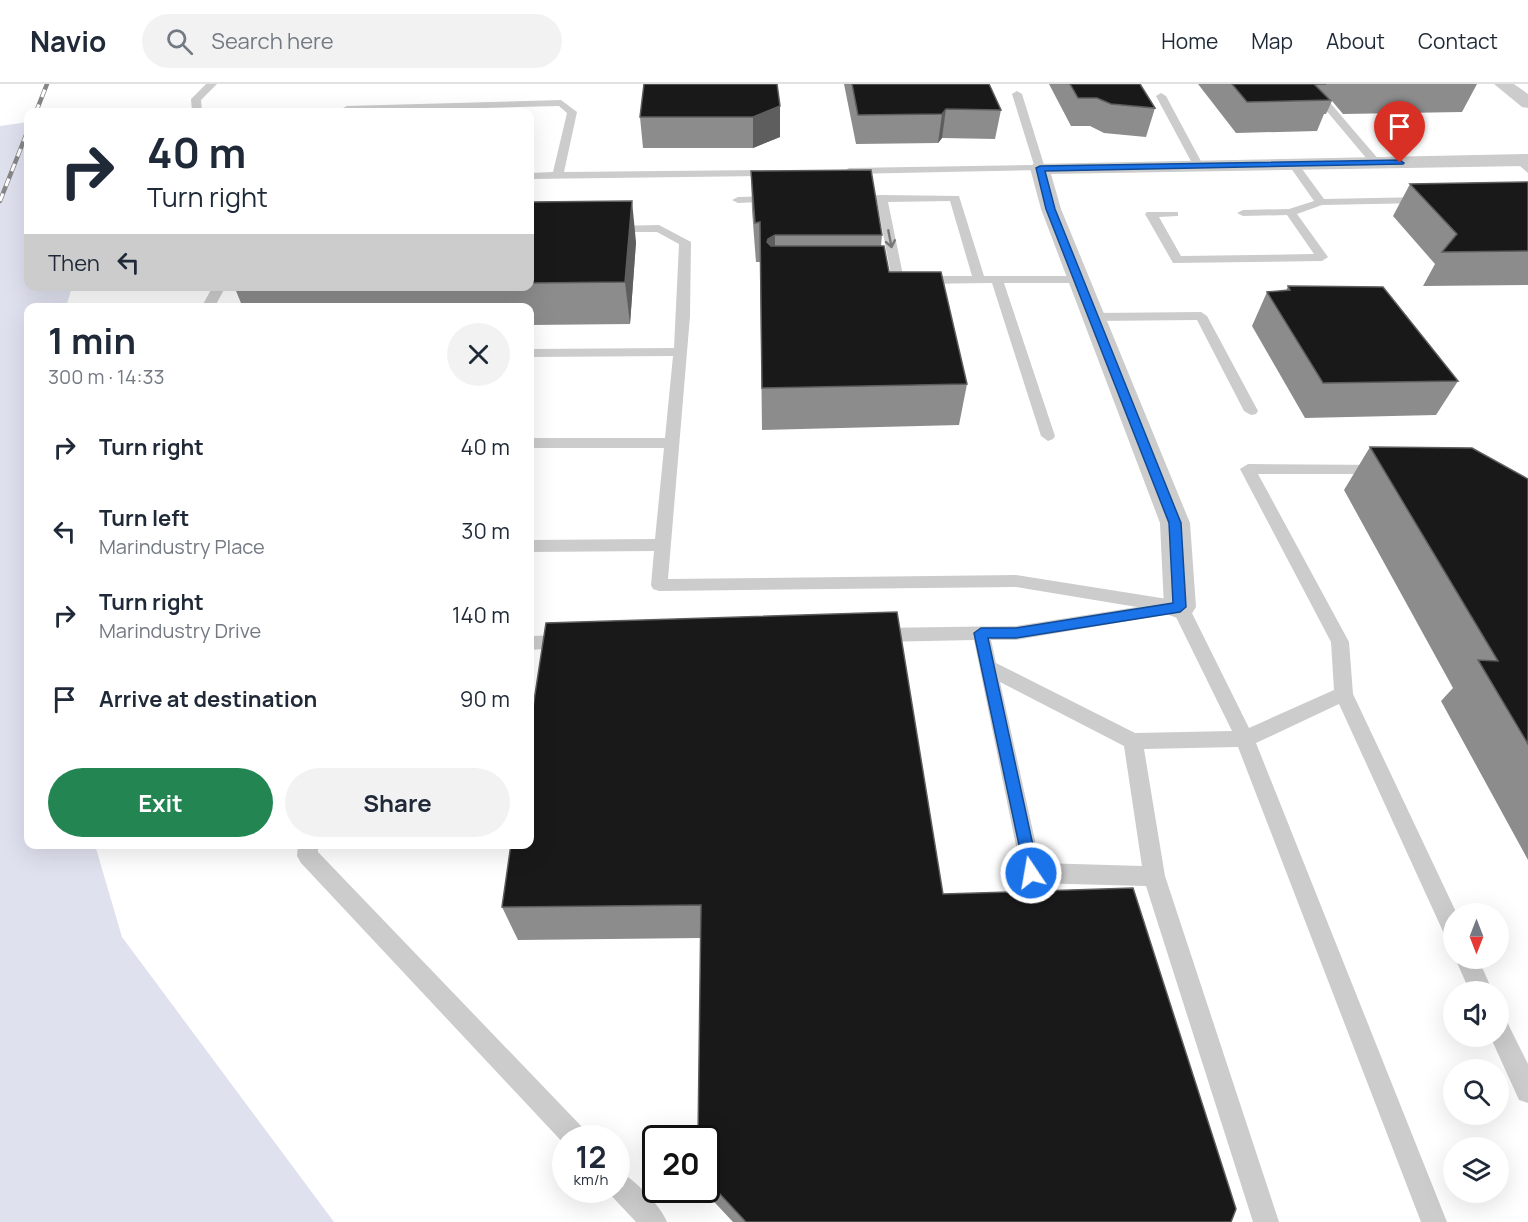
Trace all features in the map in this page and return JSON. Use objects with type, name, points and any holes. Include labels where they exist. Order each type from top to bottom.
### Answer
[{"type":"street","points":[[1503,84],[1528,103]]},
{"type":"street","points":[[1180,607],[1175,523],[1051,209],[1040,168],[1525,163]]},
{"type":"lane","points":[[197,108],[196,99],[212,84]]},
{"type":"lane","points":[[1309,84],[1377,163]]},
{"type":"lane","points":[[840,172],[1040,168],[1017,94]]},
{"type":"lane","points":[[1161,96],[1198,165]]},
{"type":"lane","points":[[390,108],[561,104],[572,112],[558,176]]},
{"type":"lane","points":[[1293,164],[1321,202]]},
{"type":"lane","points":[[534,177],[781,172]]},
{"type":"lane","points":[[882,198],[893,280],[1079,279]]},
{"type":"lane","points":[[838,199],[955,198],[979,280]]},
{"type":"lane","points":[[738,200],[783,199]]},
{"type":"lane","points":[[1243,213],[1290,212],[1321,202],[1432,200]]},
{"type":"lane","points":[[1174,214],[1151,214],[1177,260],[1322,257],[1290,212]]},
{"type":"lane","points":[[600,229],[659,228],[685,242],[684,316],[659,585],[1016,581],[1180,607]]},
{"type":"lane","points":[[997,280],[1048,436]]},
{"type":"lane","points":[[1094,317],[1201,316],[1251,411]]},
{"type":"lane","points":[[534,354],[680,352]]},
{"type":"lane","points":[[534,443],[672,443]]},
{"type":"lane","points":[[1402,468],[1248,470],[1340,642],[1344,694],[1443,907]]},
{"type":"lane","points":[[534,546],[663,544]]},
{"type":"lane","points":[[862,636],[1016,633],[1180,607]]},
{"type":"lane","points":[[1180,607],[1245,739],[1434,1222]]},
{"type":"lane","points":[[981,633],[1031,873],[1154,876]]},
{"type":"lane","points":[[534,643],[577,642]]},
{"type":"lane","points":[[988,667],[1134,741],[1245,739],[1344,694]]},
{"type":"lane","points":[[1134,741],[1154,876],[1266,1222]]},
{"type":"lane","points":[[308,849],[308,856],[563,1125]]},
{"type":"lane","points":[[1507,1047],[1528,1091]]},
{"type":"lane","points":[[630,1197],[654,1222]]},
{"type":"shaded area","points":[[24,123],[24,291],[71,291],[67,303],[24,303],[24,849],[96,849],[122,937],[334,1222],[0,1222],[0,126]]},
{"type":"building","points":[[644,84],[777,84],[780,106],[753,117],[640,117]]},
{"type":"building","points":[[852,84],[989,84],[1001,110],[946,109],[942,114],[858,115]]},
{"type":"building","points":[[1070,84],[1140,84],[1155,108],[1111,104],[1097,98],[1078,98]]},
{"type":"building","points":[[1232,84],[1314,84],[1330,100],[1247,102]]},
{"type":"building","points":[[871,170],[882,235],[775,235],[767,242],[771,246],[884,246],[889,272],[941,272],[967,384],[762,388],[760,222],[755,223],[751,171]]},
{"type":"building","points":[[1528,182],[1528,251],[1442,252],[1457,234],[1410,184]]},
{"type":"building","points":[[632,201],[625,282],[534,283],[534,202]]},
{"type":"building","points":[[1288,286],[1383,287],[1458,381],[1323,383],[1267,292],[1290,290]]},
{"type":"building","points":[[1370,447],[1472,448],[1528,479],[1528,744],[1478,660],[1498,661]]},
{"type":"building","points":[[897,612],[943,894],[1133,888],[1236,1209],[1231,1222],[746,1222],[720,1194],[720,1125],[698,1125],[701,905],[502,907],[510,849],[534,849],[534,701],[546,623]]},
{"type":"railway","points":[[38,108],[47,84]]},
{"type":"railway","points":[[0,201],[24,140]]},
{"type":"route","points":[[1031,873],[981,633],[1016,633],[1180,607],[1175,523],[1051,209],[1040,168],[1400,163]]}]
